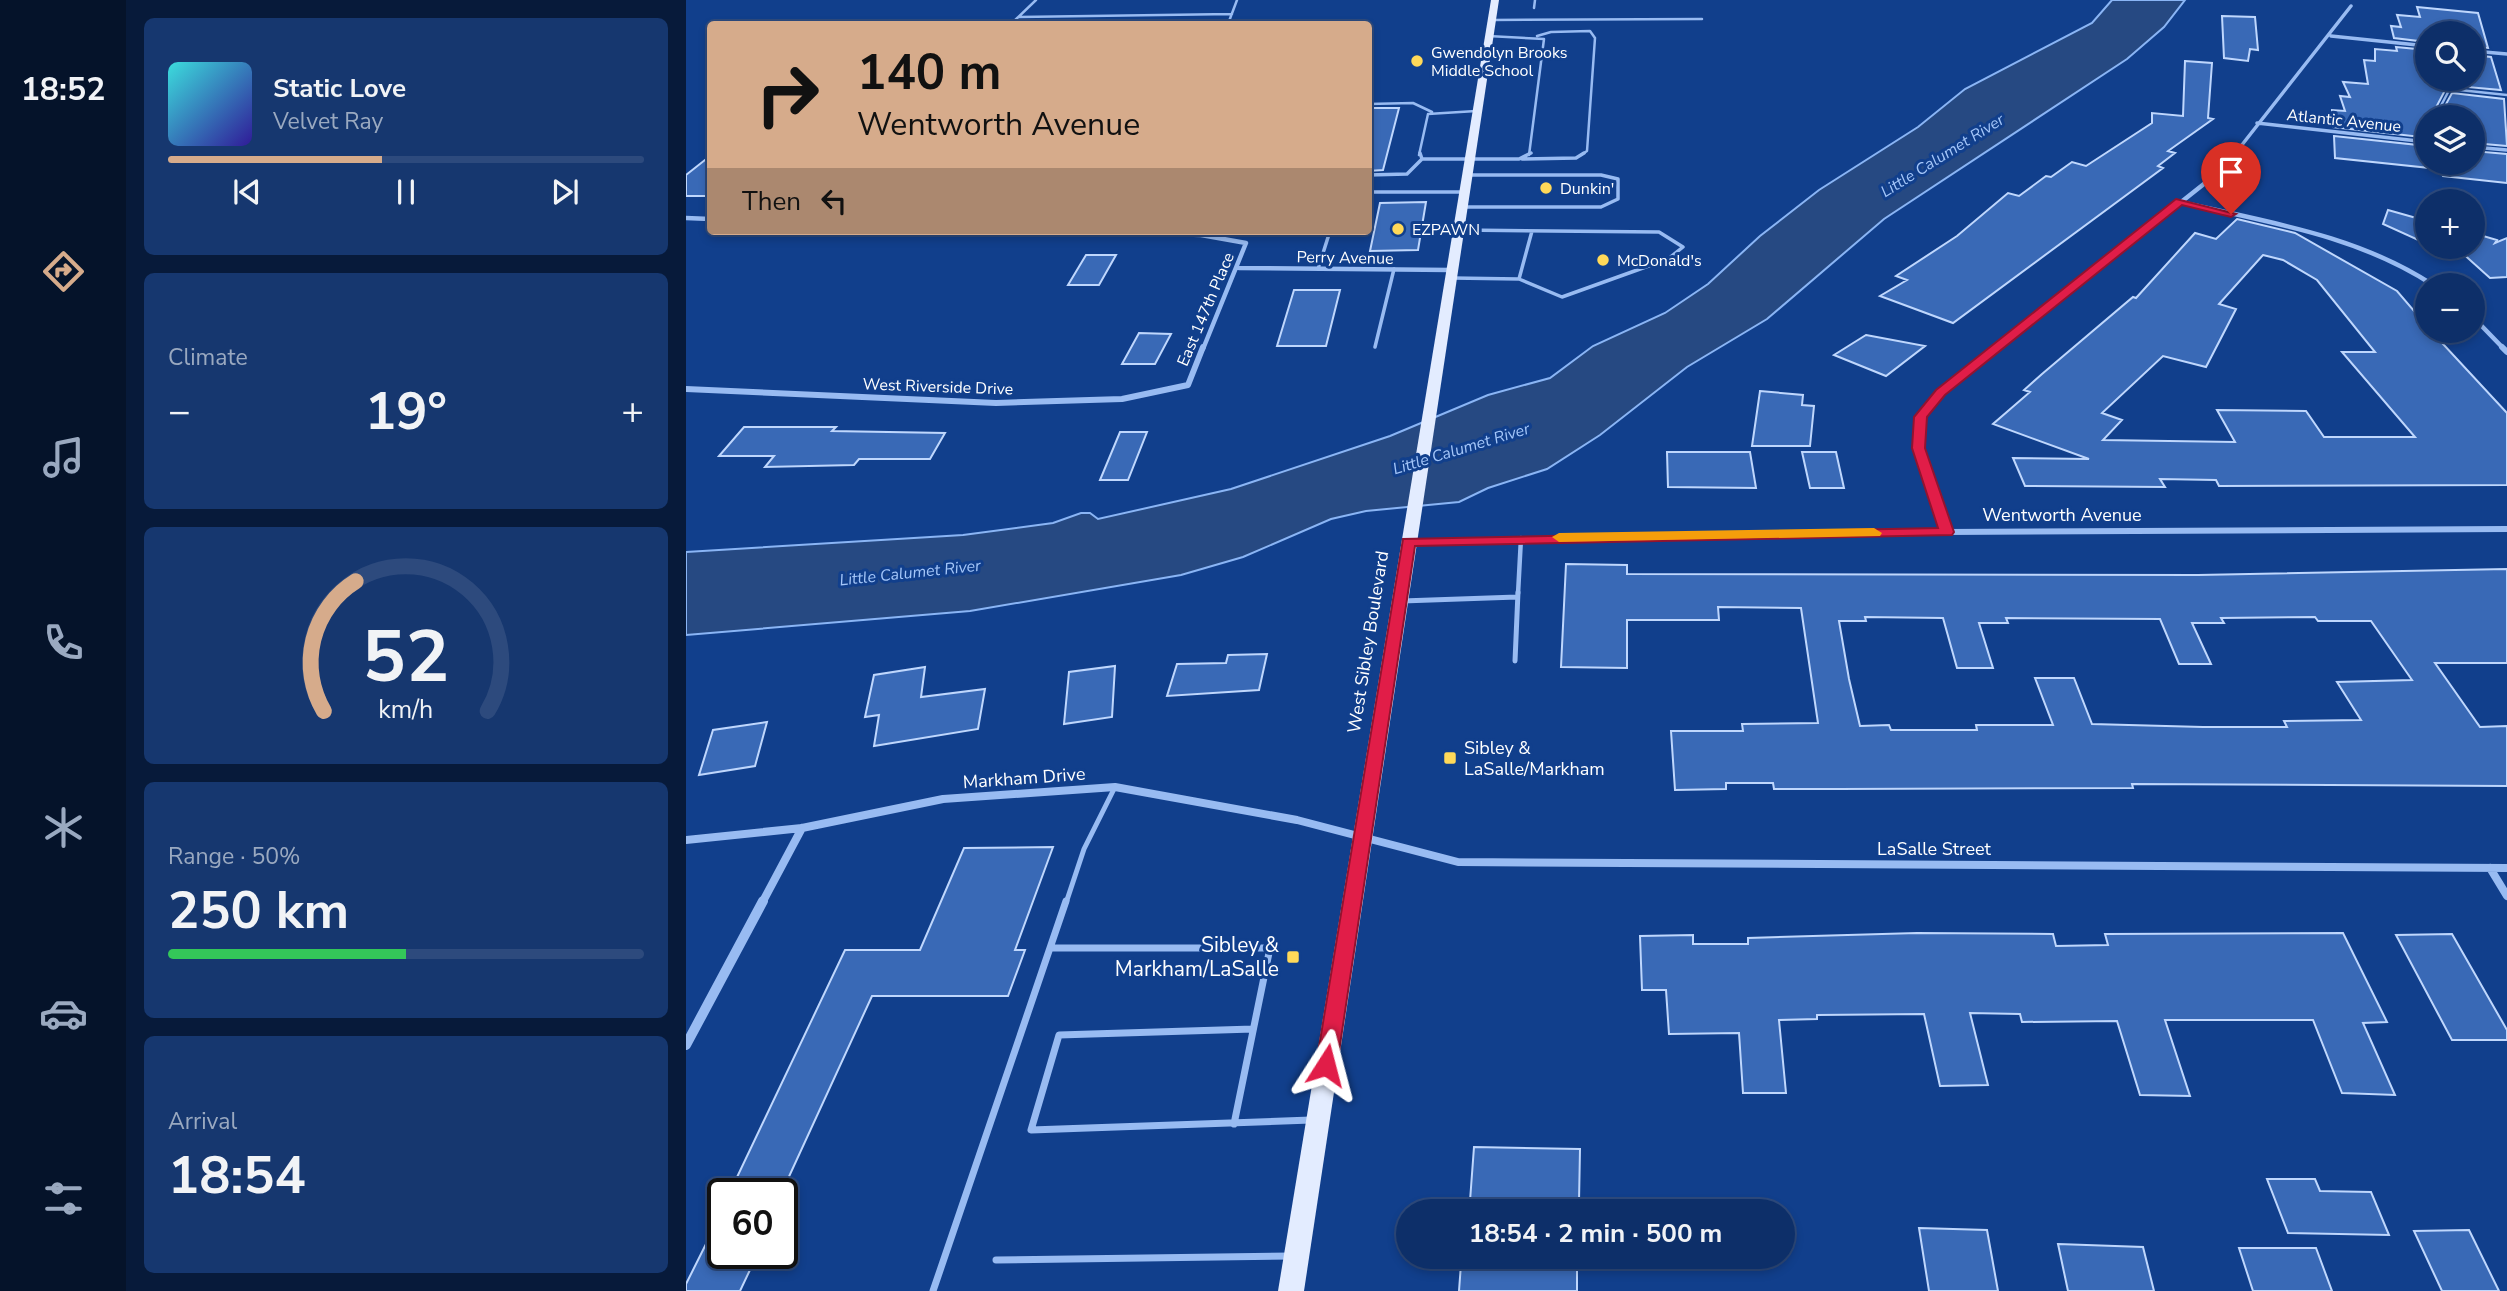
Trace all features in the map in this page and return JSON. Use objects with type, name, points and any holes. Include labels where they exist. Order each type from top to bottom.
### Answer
[{"type":"main road","name":"West Sibley Boulevard","points":[[1291,1291],[1434,370],[1495,0]]},
{"type":"street","points":[[1947,532],[1918,448],[1921,417],[1940,393],[2224,168],[2257,123],[2331,36],[2351,6]]},
{"type":"street","points":[[2331,36],[2415,45]]},
{"type":"street","points":[[2485,52],[2507,54]]},
{"type":"street","name":"Atlantic Avenue","points":[[2257,123],[2415,141]]},
{"type":"street","points":[[2485,148],[2507,150]]},
{"type":"street","points":[[2180,202],[2360,246],[2416,273]]},
{"type":"street","points":[[686,218],[707,219]]},
{"type":"street","name":"East 147th Place","points":[[1188,385],[1239,268],[1246,243],[1201,235]]},
{"type":"street","name":"Perry Avenue","points":[[1239,268],[1394,270],[1450,274]]},
{"type":"street","points":[[2485,329],[2507,352]]},
{"type":"street","name":"West Riverside Drive","points":[[686,389],[996,403],[1122,399],[1188,385]]},
{"type":"street","name":"Wentworth Avenue","points":[[1409,535],[1521,538],[1947,532],[2507,529]]},
{"type":"street","name":"Markham Drive","points":[[686,840],[802,828],[943,799],[1115,787],[1297,820],[1363,839]]},
{"type":"street","points":[[686,1045],[802,828]]},
{"type":"street","name":"LaSalle Street","points":[[1363,839],[1458,862],[2507,868]]},
{"type":"street","points":[[2490,868],[2507,896]]},
{"type":"lane","points":[[1014,21],[1036,0]]},
{"type":"lane","points":[[1229,21],[1237,0]]},
{"type":"lane","points":[[1534,8],[1535,0]]},
{"type":"lane","points":[[1019,17],[1232,14]]},
{"type":"lane","points":[[1491,20],[1702,19]]},
{"type":"lane","points":[[1372,175],[1407,174],[1422,159],[1576,158],[1587,151],[1595,38],[1590,31],[1551,32],[1534,37]]},
{"type":"lane","points":[[1488,36],[1544,38],[1531,154],[1519,159]]},
{"type":"lane","points":[[2469,91],[2507,95]]},
{"type":"lane","points":[[1372,104],[1422,105],[1432,112],[1476,111]]},
{"type":"lane","points":[[1422,159],[1419,157],[1428,114],[1432,112]]},
{"type":"lane","points":[[1564,158],[1564,175]]},
{"type":"lane","points":[[1524,175],[1526,159]]},
{"type":"lane","points":[[1461,207],[1601,207],[1618,199],[1618,179],[1601,174],[1466,175]]},
{"type":"lane","points":[[1372,192],[1463,192]]},
{"type":"lane","points":[[1450,274],[1519,279],[1562,297],[1668,259],[1683,247],[1659,232],[1457,230]]},
{"type":"lane","points":[[1519,279],[1532,231]]},
{"type":"lane","points":[[1318,269],[1329,235]]},
{"type":"lane","points":[[1375,347],[1394,270]]},
{"type":"lane","points":[[1515,661],[1521,538]]},
{"type":"lane","points":[[1398,602],[1517,597]]},
{"type":"lane","points":[[933,1291],[1084,849],[1115,787]]},
{"type":"lane","points":[[1050,948],[1270,948],[1234,1124]]},
{"type":"lane","points":[[1253,1029],[1059,1035],[1031,1130],[1317,1120]]},
{"type":"lane","points":[[996,1260],[1297,1256]]},
{"type":"water","name":"Little Calumet River","points":[[2112,0],[2185,0],[2164,27],[2127,59],[1884,219],[1767,319],[1687,367],[1600,435],[1547,469],[1488,488],[1459,502],[1366,511],[1331,519],[1243,557],[1181,575],[970,611],[686,635],[686,552],[963,535],[1053,523],[1081,513],[1090,513],[1098,519],[1231,489],[1390,436],[1488,395],[1550,378],[1593,346],[1665,313],[1708,284],[1760,236],[1819,190],[1918,127],[1965,89],[2092,23]]},
{"type":"building","points":[[2417,7],[2478,13],[2480,21],[2415,21],[2415,41],[2394,38],[2391,26],[2401,27],[2397,15],[2420,17]]},
{"type":"building","points":[[2222,16],[2255,17],[2258,50],[2250,49],[2248,61],[2224,58]]},
{"type":"building","points":[[2396,47],[2415,49],[2415,91],[2445,91],[2437,105],[2415,105],[2415,136],[2333,127],[2332,110],[2345,111],[2340,96],[2350,97],[2343,82],[2368,84],[2364,60],[2375,61],[2375,49],[2397,51]]},
{"type":"building","points":[[2485,56],[2491,57],[2501,90],[2485,89]]},
{"type":"building","points":[[2185,61],[2212,63],[2208,118],[2213,119],[2168,151],[2175,153],[2158,166],[2163,168],[1953,323],[1880,296],[1907,280],[1896,276],[1957,236],[2008,193],[2019,196],[2046,176],[2051,177],[2072,162],[2086,166],[2152,123],[2152,113],[2183,116]]},
{"type":"building","points":[[2452,93],[2504,99],[2507,146],[2485,144],[2485,105],[2446,105]]},
{"type":"building","points":[[1372,108],[1399,108],[1383,170],[1372,171]]},
{"type":"building","points":[[2334,136],[2415,145],[2415,166],[2335,158]]},
{"type":"building","points":[[2485,152],[2507,154],[2507,183],[2443,176],[2485,175]]},
{"type":"building","points":[[707,158],[707,196],[686,196],[686,175]]},
{"type":"building","name":"EZPAWN","points":[[1426,202],[1418,250],[1370,251],[1380,203]]},
{"type":"building","points":[[2388,210],[2415,218],[2415,239],[2383,224]]},
{"type":"building","points":[[2237,219],[2295,233],[2397,291],[2415,312],[2415,343],[2442,343],[2507,413],[2507,485],[2219,486],[2216,480],[2160,479],[2165,487],[2025,486],[2013,458],[2089,459],[1993,424],[2030,392],[2024,390],[2042,374],[2133,297],[2136,298],[2195,233],[2216,239]],"holes":[[[2263,255],[2283,260],[2317,280],[2375,352],[2342,352],[2415,437],[2324,437],[2306,411],[2217,410],[2235,442],[2103,440],[2122,420],[2102,413],[2163,356],[2206,367],[2236,309],[2219,304]]]},
{"type":"building","points":[[2485,236],[2497,240],[2495,243],[2507,238],[2507,277],[2490,278],[2469,259],[2485,259]]},
{"type":"building","points":[[1086,255],[1116,255],[1099,285],[1068,285]]},
{"type":"building","points":[[1294,290],[1340,290],[1326,346],[1277,346]]},
{"type":"building","points":[[1139,333],[1171,334],[1155,364],[1122,364]]},
{"type":"building","points":[[1866,335],[1925,346],[1886,376],[1834,355]]},
{"type":"building","points":[[1760,391],[1803,395],[1802,405],[1814,406],[1810,446],[1752,446]]},
{"type":"building","points":[[744,427],[836,427],[832,431],[945,433],[930,459],[859,459],[854,465],[765,467],[774,456],[719,456]]},
{"type":"building","points":[[1120,432],[1147,432],[1128,480],[1100,480]]},
{"type":"building","points":[[1667,452],[1750,452],[1756,488],[1668,487]]},
{"type":"building","points":[[1802,452],[1836,452],[1844,488],[1810,488]]},
{"type":"building","points":[[1566,564],[1627,565],[1627,574],[2198,575],[2507,569],[2507,663],[2435,663],[2480,727],[2507,726],[2507,786],[2132,784],[2133,788],[1774,789],[1773,783],[1726,783],[1726,789],[1675,790],[1671,731],[1743,731],[1742,724],[1818,723],[1801,608],[1718,607],[1719,620],[1627,620],[1627,668],[1561,667]],"holes":[[[1865,617],[1943,618],[1957,668],[1993,668],[1979,623],[2008,623],[2006,618],[2160,619],[2179,664],[2211,664],[2192,623],[2224,623],[2221,618],[2315,617],[2318,621],[2371,621],[2412,680],[2337,682],[2361,720],[2284,721],[2287,727],[2092,724],[2074,678],[2035,678],[2053,725],[1976,725],[1977,730],[1891,730],[1889,725],[1860,726],[1839,621],[1866,621]]]},
{"type":"building","points":[[1267,654],[1259,690],[1167,696],[1177,664],[1226,663],[1228,655]]},
{"type":"building","points":[[1115,666],[1112,717],[1064,724],[1069,672]]},
{"type":"building","points":[[925,667],[921,697],[985,689],[978,729],[874,746],[879,715],[865,717],[874,675]]},
{"type":"building","points":[[767,722],[755,766],[699,775],[713,730]]},
{"type":"building","points":[[1053,847],[1015,950],[1025,950],[1008,996],[872,996],[788,1178],[737,1178],[845,950],[920,950],[964,848]]},
{"type":"building","points":[[1917,933],[2053,934],[2056,946],[2108,945],[2105,934],[2343,933],[2387,1022],[2363,1023],[2395,1095],[2342,1093],[2313,1020],[2165,1020],[2190,1096],[2140,1095],[2117,1021],[2022,1022],[2020,1014],[1970,1013],[1988,1085],[1940,1086],[1924,1014],[1817,1015],[1817,1019],[1779,1020],[1786,1093],[1743,1093],[1739,1033],[1669,1034],[1666,990],[1642,990],[1640,936],[1693,935],[1693,944],[1748,944],[1748,938]]},
{"type":"building","points":[[2452,934],[2507,1030],[2507,1040],[2452,1040],[2396,935]]},
{"type":"building","points":[[1474,1147],[1580,1149],[1579,1199],[1470,1199]]},
{"type":"building","points":[[2267,1179],[2315,1179],[2320,1191],[2371,1192],[2389,1235],[2288,1233]]},
{"type":"building","points":[[1919,1228],[1987,1230],[1998,1291],[1929,1291]]},
{"type":"building","points":[[2469,1230],[2499,1291],[2442,1291],[2414,1231]]},
{"type":"building","points":[[707,1242],[707,1269],[750,1269],[740,1291],[686,1291],[686,1284]]},
{"type":"building","points":[[2058,1244],[2143,1247],[2154,1291],[2068,1291]]},
{"type":"building","points":[[2239,1248],[2316,1248],[2332,1291],[2253,1291]]},
{"type":"building","points":[[1461,1269],[1577,1269],[1577,1291],[1459,1291]]},
{"type":"slow traffic","points":[[1559,537],[1874,533]]},
{"type":"place","name":"Gwendolyn Brooks Middle School","points":[[1417,61]]},
{"type":"place","name":"Dunkin'","points":[[1546,188]]},
{"type":"place","name":"EZPAWN","points":[[1398,229]]},
{"type":"place","name":"McDonald's","points":[[1603,260]]},
{"type":"place","name":"Sibley & LaSalle/Markham","points":[[1450,758]]},
{"type":"place","name":"Sibley & Markham/LaSalle","points":[[1293,957]]},
{"type":"route","points":[[1326,1065],[1408,542],[1597,536],[1947,532],[1918,448],[1921,417],[1940,393],[2180,202],[2231,214]]}]
